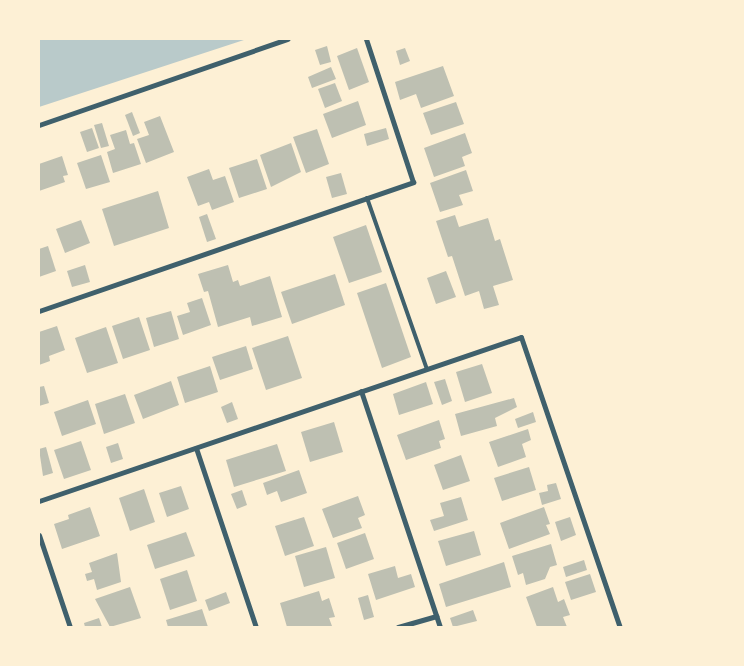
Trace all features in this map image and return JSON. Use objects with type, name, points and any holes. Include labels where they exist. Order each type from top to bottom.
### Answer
[{"type":"street","points":[[39,125],[288,39]]},
{"type":"street","points":[[39,311],[413,182],[366,39]]},
{"type":"street","points":[[39,501],[521,337],[620,627]]},
{"type":"street","points":[[362,391],[440,627]]},
{"type":"street","points":[[196,448],[256,627]]},
{"type":"street","points":[[39,535],[70,627]]},
{"type":"street","points":[[398,627],[436,616]]},
{"type":"lane","points":[[367,198],[427,369]]},
{"type":"shaded area","points":[[39,39],[247,39],[39,107]]},
{"type":"building","points":[[327,46],[331,62],[320,65],[315,50]]},
{"type":"building","points":[[357,48],[369,82],[349,90],[337,56]]},
{"type":"building","points":[[405,48],[410,61],[400,65],[396,51]]},
{"type":"building","points":[[443,66],[454,96],[421,108],[416,94],[400,100],[395,82]]},
{"type":"building","points":[[331,67],[336,79],[312,88],[308,77]]},
{"type":"building","points":[[335,83],[342,101],[325,108],[318,89]]},
{"type":"building","points":[[358,101],[366,125],[332,138],[323,114]]},
{"type":"building","points":[[456,102],[464,124],[431,135],[423,113]]},
{"type":"building","points":[[132,112],[140,133],[133,136],[125,115]]},
{"type":"building","points":[[160,116],[174,152],[146,163],[137,139],[149,135],[144,122]]},
{"type":"building","points":[[102,123],[109,146],[101,148],[94,125]]},
{"type":"building","points":[[92,128],[99,148],[87,152],[80,132]]},
{"type":"building","points":[[386,128],[389,139],[367,146],[364,134]]},
{"type":"building","points":[[317,129],[329,164],[306,173],[293,137]]},
{"type":"building","points":[[126,130],[130,144],[134,143],[141,164],[113,173],[107,152],[115,149],[110,135]]},
{"type":"building","points":[[465,133],[472,153],[462,157],[465,166],[434,177],[424,148]]},
{"type":"building","points":[[291,143],[301,172],[271,187],[260,155]]},
{"type":"building","points":[[101,155],[110,182],[86,189],[77,163]]},
{"type":"building","points":[[62,156],[68,175],[63,176],[65,182],[39,191],[39,164]]},
{"type":"building","points":[[257,159],[267,189],[239,198],[229,168]]},
{"type":"building","points":[[209,169],[213,180],[225,176],[234,202],[212,210],[209,202],[198,206],[187,177]]},
{"type":"building","points":[[466,170],[473,191],[459,195],[463,205],[440,212],[430,183]]},
{"type":"building","points":[[341,173],[347,194],[332,198],[326,177]]},
{"type":"building","points":[[158,191],[169,228],[114,246],[102,209]]},
{"type":"building","points":[[207,214],[216,239],[207,242],[199,217]]},
{"type":"building","points":[[455,215],[459,227],[488,218],[495,241],[500,239],[513,280],[493,286],[499,305],[484,309],[479,291],[465,296],[452,256],[448,257],[436,221]]},
{"type":"building","points":[[81,220],[90,243],[65,253],[56,229]]},
{"type":"building","points":[[366,225],[382,272],[349,283],[333,237]]},
{"type":"building","points":[[48,246],[56,271],[39,277],[39,249]]},
{"type":"building","points":[[85,265],[90,282],[72,287],[67,271]]},
{"type":"building","points":[[228,265],[233,282],[238,280],[240,286],[270,276],[282,317],[252,326],[250,317],[218,327],[208,291],[204,292],[198,274]]},
{"type":"building","points":[[446,271],[456,297],[436,304],[427,278]]},
{"type":"building","points":[[335,274],[345,305],[292,324],[281,292]]},
{"type":"building","points":[[386,283],[411,357],[382,368],[357,293]]},
{"type":"building","points":[[202,298],[211,325],[183,335],[177,316],[190,312],[187,303]]},
{"type":"building","points":[[171,311],[179,339],[154,347],[146,318]]},
{"type":"building","points":[[139,317],[150,350],[123,359],[112,326]]},
{"type":"building","points":[[57,326],[65,350],[49,356],[50,361],[39,365],[39,332]]},
{"type":"building","points":[[106,327],[118,363],[87,373],[75,338]]},
{"type":"building","points":[[288,336],[302,378],[266,390],[252,348]]},
{"type":"building","points":[[246,346],[253,369],[220,380],[212,357]]},
{"type":"building","points":[[482,364],[492,393],[465,402],[456,372]]},
{"type":"building","points":[[210,366],[218,392],[185,403],[177,377]]},
{"type":"building","points":[[445,379],[452,401],[442,405],[434,382]]},
{"type":"building","points":[[171,381],[179,405],[143,419],[134,395]]},
{"type":"building","points":[[426,382],[433,404],[399,415],[393,394]]},
{"type":"building","points":[[44,386],[49,403],[39,406],[39,387]]},
{"type":"building","points":[[125,394],[135,423],[104,434],[95,404]]},
{"type":"building","points":[[514,398],[517,407],[495,418],[497,426],[461,436],[455,414]]},
{"type":"building","points":[[88,400],[96,424],[62,436],[54,412]]},
{"type":"building","points":[[232,402],[238,419],[227,423],[221,407]]},
{"type":"building","points":[[533,412],[536,422],[518,428],[515,419]]},
{"type":"building","points":[[439,420],[445,439],[439,441],[441,448],[406,460],[397,435]]},
{"type":"building","points":[[334,422],[343,452],[310,462],[301,432]]},
{"type":"building","points":[[528,429],[531,440],[522,444],[526,457],[498,467],[489,442]]},
{"type":"building","points":[[81,441],[91,470],[64,479],[54,450]]},
{"type":"building","points":[[118,443],[123,459],[111,463],[106,447]]},
{"type":"building","points":[[277,444],[286,471],[234,487],[226,460]]},
{"type":"building","points":[[46,447],[53,473],[43,476],[39,449]]},
{"type":"building","points":[[461,455],[470,481],[443,490],[434,465]]},
{"type":"building","points":[[529,467],[536,490],[502,501],[494,478]]},
{"type":"building","points":[[299,470],[307,493],[281,502],[277,491],[267,495],[263,483]]},
{"type":"building","points":[[556,483],[561,499],[542,505],[539,493],[548,491],[547,485]]},
{"type":"building","points":[[181,486],[189,509],[167,517],[159,493]]},
{"type":"building","points":[[144,489],[155,522],[130,531],[119,498]]},
{"type":"building","points":[[242,490],[247,505],[237,509],[231,494]]},
{"type":"building","points":[[358,496],[365,515],[358,518],[362,528],[333,538],[322,509]]},
{"type":"building","points":[[461,497],[468,520],[434,531],[430,520],[444,516],[440,503]]},
{"type":"building","points":[[90,507],[100,536],[62,549],[54,524],[69,519],[68,515]]},
{"type":"building","points":[[544,507],[550,524],[546,525],[550,534],[509,549],[500,523]]},
{"type":"building","points":[[304,517],[314,546],[285,556],[275,526]]},
{"type":"building","points":[[570,517],[576,535],[561,541],[555,522]]},
{"type":"building","points":[[474,531],[481,555],[446,566],[438,541]]},
{"type":"building","points":[[186,532],[195,556],[155,569],[147,545]]},
{"type":"building","points":[[365,533],[374,559],[346,569],[337,543]]},
{"type":"building","points":[[551,544],[557,565],[550,567],[545,579],[526,585],[523,573],[518,575],[512,556]]},
{"type":"building","points":[[326,547],[335,578],[304,587],[295,556]]},
{"type":"building","points":[[117,553],[121,582],[97,590],[94,579],[87,581],[85,574],[92,572],[89,563]]},
{"type":"building","points":[[584,560],[587,570],[566,577],[563,567]]},
{"type":"building","points":[[504,562],[511,587],[446,607],[439,584]]},
{"type":"building","points":[[395,566],[398,578],[411,574],[415,587],[376,600],[368,574]]},
{"type":"building","points":[[187,570],[197,601],[170,610],[160,579]]},
{"type":"building","points":[[590,574],[596,592],[571,600],[565,582]]},
{"type":"building","points":[[130,587],[141,618],[110,627],[95,599]]},
{"type":"building","points":[[553,587],[558,602],[564,599],[570,615],[563,617],[567,627],[537,627],[526,597]]},
{"type":"building","points":[[319,591],[322,601],[329,598],[335,617],[329,618],[332,626],[287,627],[280,603]]},
{"type":"building","points":[[226,592],[230,603],[209,611],[205,600]]},
{"type":"building","points":[[368,595],[374,617],[364,620],[358,598]]},
{"type":"building","points":[[202,609],[208,627],[168,627],[166,620]]},
{"type":"building","points":[[473,610],[477,621],[453,627],[450,618]]},
{"type":"building","points":[[99,618],[102,627],[85,627],[84,623]]}]
